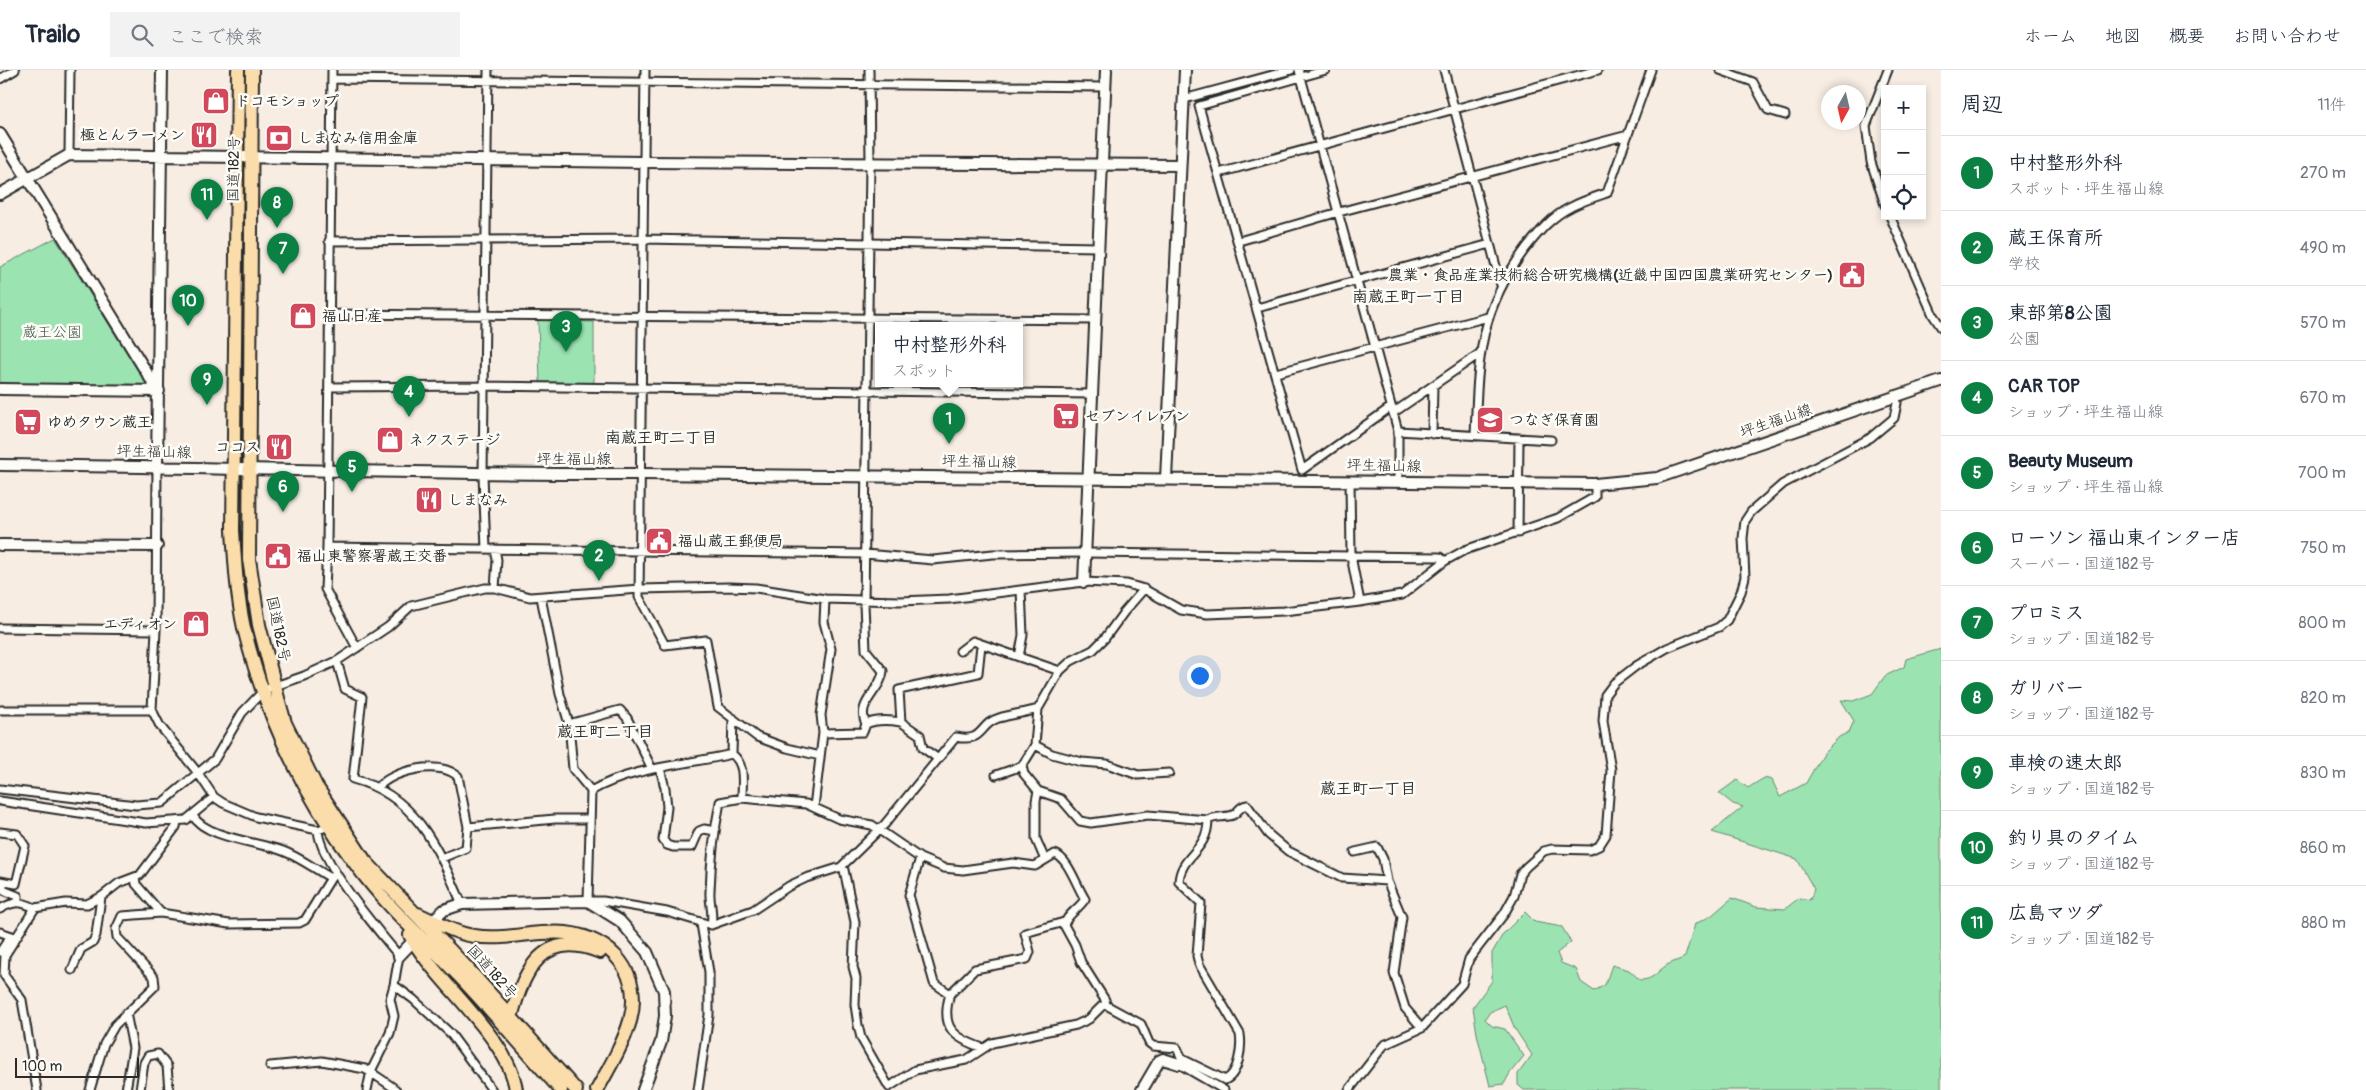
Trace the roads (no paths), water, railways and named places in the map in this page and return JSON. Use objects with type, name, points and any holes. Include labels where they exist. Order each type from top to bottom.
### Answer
[{"type":"highway","name":"国道182号","points":[[238,70],[244,157],[249,559],[269,688],[269,707],[294,767],[324,828],[401,920],[423,931],[511,1018],[576,1090]]},
{"type":"highway","name":"国道182号","points":[[252,70],[244,157],[233,470],[233,530],[238,590],[244,628],[269,688],[316,786],[365,861],[413,912],[423,931],[460,977],[561,1090]]},
{"type":"highway","points":[[423,931],[452,930],[476,937],[497,938],[549,933],[579,936],[605,946],[616,954],[623,964],[632,988],[630,1020],[619,1048],[594,1087]]},
{"type":"highway","points":[[423,931],[510,1070],[516,1090]]},
{"type":"highway","points":[[511,1018],[520,985],[533,963],[544,954],[568,945],[584,946],[600,952],[609,959],[621,978],[624,989],[622,1018],[594,1087]]},
{"type":"street","points":[[0,78],[15,70]]},
{"type":"street","points":[[69,155],[70,70]]},
{"type":"street","points":[[162,70],[156,630],[152,710],[160,726],[198,773],[214,797],[234,809],[256,817],[324,828],[318,839],[333,876],[399,956]]},
{"type":"street","points":[[332,70],[325,590],[357,648]]},
{"type":"street","points":[[486,549],[483,475],[488,70]]},
{"type":"street","points":[[645,70],[640,589],[638,597],[665,645],[706,640],[718,707],[758,737],[787,748],[820,756]]},
{"type":"street","points":[[823,733],[863,732],[866,724],[864,706],[883,677],[883,670],[866,650],[869,70]]},
{"type":"street","points":[[1084,582],[1090,478],[1106,70]]},
{"type":"street","points":[[1166,479],[1185,70]]},
{"type":"street","points":[[1184,99],[1292,70]]},
{"type":"street","points":[[1326,70],[1300,73],[1199,106],[1239,241],[1302,470],[1392,410],[1434,386],[1479,354]]},
{"type":"street","points":[[1444,70],[1501,285]]},
{"type":"street","points":[[1219,173],[1598,70]]},
{"type":"street","points":[[1475,436],[1479,354],[1488,317],[1501,285],[1532,242],[1553,218],[1571,206],[1606,193],[1651,70]]},
{"type":"street","points":[[1720,70],[1753,82],[1768,110],[1785,115]]},
{"type":"street","points":[[1881,193],[1871,162],[1866,126],[1888,70]]},
{"type":"street","points":[[1300,73],[1398,431],[1398,482]]},
{"type":"street","points":[[332,79],[869,83],[1105,87]]},
{"type":"street","points":[[0,134],[159,391]]},
{"type":"street","points":[[1239,241],[1339,212],[1628,136]]},
{"type":"street","points":[[0,194],[69,155],[643,162],[1180,165]]},
{"type":"street","points":[[1892,220],[1933,315],[1941,327]]},
{"type":"street","points":[[329,240],[486,239],[869,242],[1099,247]]},
{"type":"street","points":[[1257,308],[1490,244]]},
{"type":"street","points":[[329,314],[1096,320]]},
{"type":"street","points":[[1276,373],[1488,317]]},
{"type":"street","name":"坪生福山線","points":[[0,465],[157,466],[233,470],[483,475],[641,474],[1595,484],[1657,478],[1896,399],[1941,381]]},
{"type":"street","points":[[329,387],[484,386],[1093,394]]},
{"type":"street","points":[[1432,434],[1434,386]]},
{"type":"street","points":[[0,389],[159,391]]},
{"type":"street","points":[[1348,1090],[1384,1045],[1422,1028],[1462,984],[1469,959],[1504,914],[1514,896],[1520,874],[1526,866],[1544,851],[1552,849],[1590,850],[1599,846],[1606,835],[1611,770],[1603,721],[1605,695],[1614,683],[1636,666],[1667,648],[1719,627],[1728,620],[1741,592],[1745,577],[1746,561],[1743,538],[1745,521],[1751,512],[1784,484],[1870,438],[1894,418],[1896,399]]},
{"type":"street","points":[[1398,431],[1551,440]]},
{"type":"street","points":[[1518,533],[1519,438]]},
{"type":"street","points":[[1350,481],[1351,556],[1360,602]]},
{"type":"street","points":[[0,789],[151,805],[162,803],[214,758],[253,699],[269,688],[304,676],[336,661],[388,627],[411,606],[485,588],[495,588],[524,596],[541,597],[640,589],[756,588],[825,599],[949,599],[1084,582],[1127,584],[1144,589],[1181,610],[1207,614],[1284,611],[1402,595],[1445,562],[1465,550],[1558,518],[1595,497],[1595,484]]},
{"type":"street","points":[[0,544],[157,546]]},
{"type":"street","points":[[327,547],[866,554],[933,560],[993,554],[1086,553],[1440,558],[1445,562]]},
{"type":"street","points":[[495,549],[497,560],[495,588]]},
{"type":"street","points":[[996,775],[1022,766],[1034,745],[1038,709],[1060,671],[1071,661],[1093,650],[1105,638],[1144,589]]},
{"type":"street","points":[[1019,657],[1023,635],[1021,590]]},
{"type":"street","points":[[541,597],[560,694],[569,724],[573,769],[591,792],[588,901]]},
{"type":"street","points":[[814,807],[823,733],[821,715],[831,649],[824,622],[825,599]]},
{"type":"street","points":[[0,628],[156,630]]},
{"type":"street","points":[[960,651],[974,641],[1060,671]]},
{"type":"street","points":[[901,722],[899,690],[978,673],[981,645]]},
{"type":"street","points":[[336,661],[345,689],[362,697],[353,779],[377,788],[407,808],[416,817],[428,833],[442,858],[462,904]]},
{"type":"street","points":[[367,1090],[371,1071],[390,1033],[394,1016],[390,999],[399,956],[444,910],[462,904],[603,900],[667,912],[701,924],[712,925],[753,910],[789,886],[806,878],[841,867],[880,829],[956,737],[968,739],[975,737],[991,722],[999,718],[1038,709]]},
{"type":"street","points":[[0,710],[152,710]]},
{"type":"street","points":[[569,724],[620,710],[627,718],[656,768],[665,788],[667,807],[663,840],[667,845],[688,848],[692,847],[699,831],[704,829],[714,831]]},
{"type":"street","points":[[732,754],[733,718]]},
{"type":"street","points":[[866,724],[885,720],[901,722],[920,736],[923,748],[937,758]]},
{"type":"street","points":[[1034,745],[1052,754],[1082,762],[1106,764],[1138,775],[1169,773]]},
{"type":"street","points":[[591,792],[605,783],[656,768],[732,754],[740,760],[742,766],[742,798]]},
{"type":"street","points":[[1022,766],[1024,774],[1038,791],[1061,799],[1080,821],[1091,823],[1148,815],[1208,820],[1233,815],[1242,806],[1247,805],[1254,818],[1288,852],[1342,878],[1387,881]]},
{"type":"street","points":[[377,788],[387,778],[408,770],[447,770],[458,776],[461,782],[461,797],[468,827],[466,848],[442,858]]},
{"type":"street","points":[[1038,791],[1036,801],[1036,839],[1046,860]]},
{"type":"street","points":[[0,801],[146,823],[186,820],[214,797]]},
{"type":"street","points":[[712,925],[714,916],[710,893],[711,851],[720,802],[742,798],[814,807],[839,818],[872,824],[920,858],[944,868],[963,870],[1000,864],[1035,866],[1055,854],[1061,856],[1085,899],[1080,907],[1064,922],[1025,933],[1030,952],[1026,959],[975,969],[950,994],[946,1010],[948,1025],[960,1038],[983,1048]]},
{"type":"street","points":[[193,816],[196,822],[214,832],[284,851],[333,876]]},
{"type":"street","points":[[468,827],[555,819],[590,819]]},
{"type":"street","points":[[1142,1090],[1159,1061],[1163,1059],[1180,1061],[1225,1080],[1232,1075],[1242,1045],[1240,1034],[1210,979],[1199,964],[1197,956],[1201,903],[1178,882],[1183,866],[1208,833],[1208,820]]},
{"type":"street","points":[[0,909],[12,902],[23,902],[35,908],[66,903],[87,904],[102,897],[119,883],[140,875],[176,827],[177,821]]},
{"type":"street","points":[[0,832],[17,834],[26,846],[16,884],[1,881],[4,890],[8,894],[18,896],[18,902]]},
{"type":"street","points":[[1355,852],[1377,847],[1383,859],[1387,881],[1402,917],[1394,973],[1405,1008],[1422,1028]]},
{"type":"street","points":[[920,858],[909,895],[934,983],[950,994]]},
{"type":"street","points":[[841,867],[844,870],[852,898],[855,922],[853,967],[856,978],[855,1005],[858,1025],[861,1038],[890,1089],[915,1070],[966,1060],[992,1043],[1076,1025],[1089,1019],[1102,1006],[1106,1006],[1140,1024],[1149,1043],[1154,1046],[1178,1048],[1180,1061],[1224,1090]]},
{"type":"street","points":[[90,1090],[104,1044],[115,1025],[155,986],[154,976],[117,937],[116,929],[122,916],[127,914],[161,913],[229,924],[299,924],[305,920],[333,876]]},
{"type":"street","points":[[135,877],[136,884],[161,913]]},
{"type":"street","points":[[72,970],[82,949],[93,942],[96,935],[102,897]]},
{"type":"street","points":[[588,901],[620,921],[637,938],[656,970],[664,991],[665,1016],[661,1042],[643,1090]]},
{"type":"street","points":[[35,908],[4,955],[4,975],[22,1000],[37,1090]]},
{"type":"street","points":[[1064,922],[1075,944],[1081,962],[1105,1000],[1106,1006]]},
{"type":"street","points":[[698,1090],[709,1015],[709,972],[701,924]]},
{"type":"street","points":[[0,932],[15,937]]},
{"type":"street","points":[[0,952],[8,940],[15,937]]},
{"type":"street","points":[[394,985],[450,1033],[492,1090]]},
{"type":"street","points":[[126,1013],[133,1048],[126,1090]]},
{"type":"street","points":[[140,1090],[144,1063],[148,1056],[158,1054],[167,1066],[169,1090]]},
{"type":"street","points":[[270,1066],[322,1061],[371,1071],[375,1078],[391,1084],[396,1090]]},
{"type":"place","name":"ドコモショップ","points":[[216,101]]},
{"type":"place","name":"極とんラーメン","points":[[204,135]]},
{"type":"place","name":"しまなみ信用金庫","points":[[279,138]]},
{"type":"place","name":"広島マツダ","points":[[207,220]]},
{"type":"place","name":"ガリバー","points":[[277,228]]},
{"type":"place","name":"プロミス","points":[[283,274]]},
{"type":"place","name":"農業・食品産業技術総合研究機構(近畿中国四国農業研究センター)","points":[[1852,275]]},
{"type":"place","name":"福山日産","points":[[303,316]]},
{"type":"place","name":"釣り具のタイム","points":[[188,326]]},
{"type":"place","name":"東部第8公園","points":[[566,352]]},
{"type":"place","name":"車検の速太郎","points":[[207,405]]},
{"type":"place","name":"セブンイレブン","points":[[1066,416]]},
{"type":"place","name":"CAR TOP","points":[[409,417]]},
{"type":"place","name":"つなぎ保育園","points":[[1490,420]]},
{"type":"place","name":"ゆめタウン蔵王","points":[[28,422]]},
{"type":"place","name":"ネクステージ","points":[[390,440]]},
{"type":"place","name":"中村整形外科","points":[[949,444]]},
{"type":"place","name":"ココス","points":[[279,447]]},
{"type":"place","name":"Beauty Museum","points":[[352,492]]},
{"type":"place","name":"しまなみ","points":[[429,500]]},
{"type":"place","name":"ローソン 福山東インター店","points":[[283,512]]},
{"type":"place","name":"福山蔵王郵便局","points":[[659,541]]},
{"type":"place","name":"福山東警察署蔵王交番","points":[[278,556]]},
{"type":"place","name":"蔵王保育所","points":[[599,581]]},
{"type":"place","name":"エディオン","points":[[196,624]]},
{"type":"district","name":"南蔵王町一丁目","points":[[1408,297]]},
{"type":"district","name":"南蔵王町二丁目","points":[[661,438]]},
{"type":"district","name":"蔵王町二丁目","points":[[605,732]]},
{"type":"district","name":"蔵王町一丁目","points":[[1368,789]]},
{"type":"park label","name":"蔵王公園","points":[[52,332]]}]
